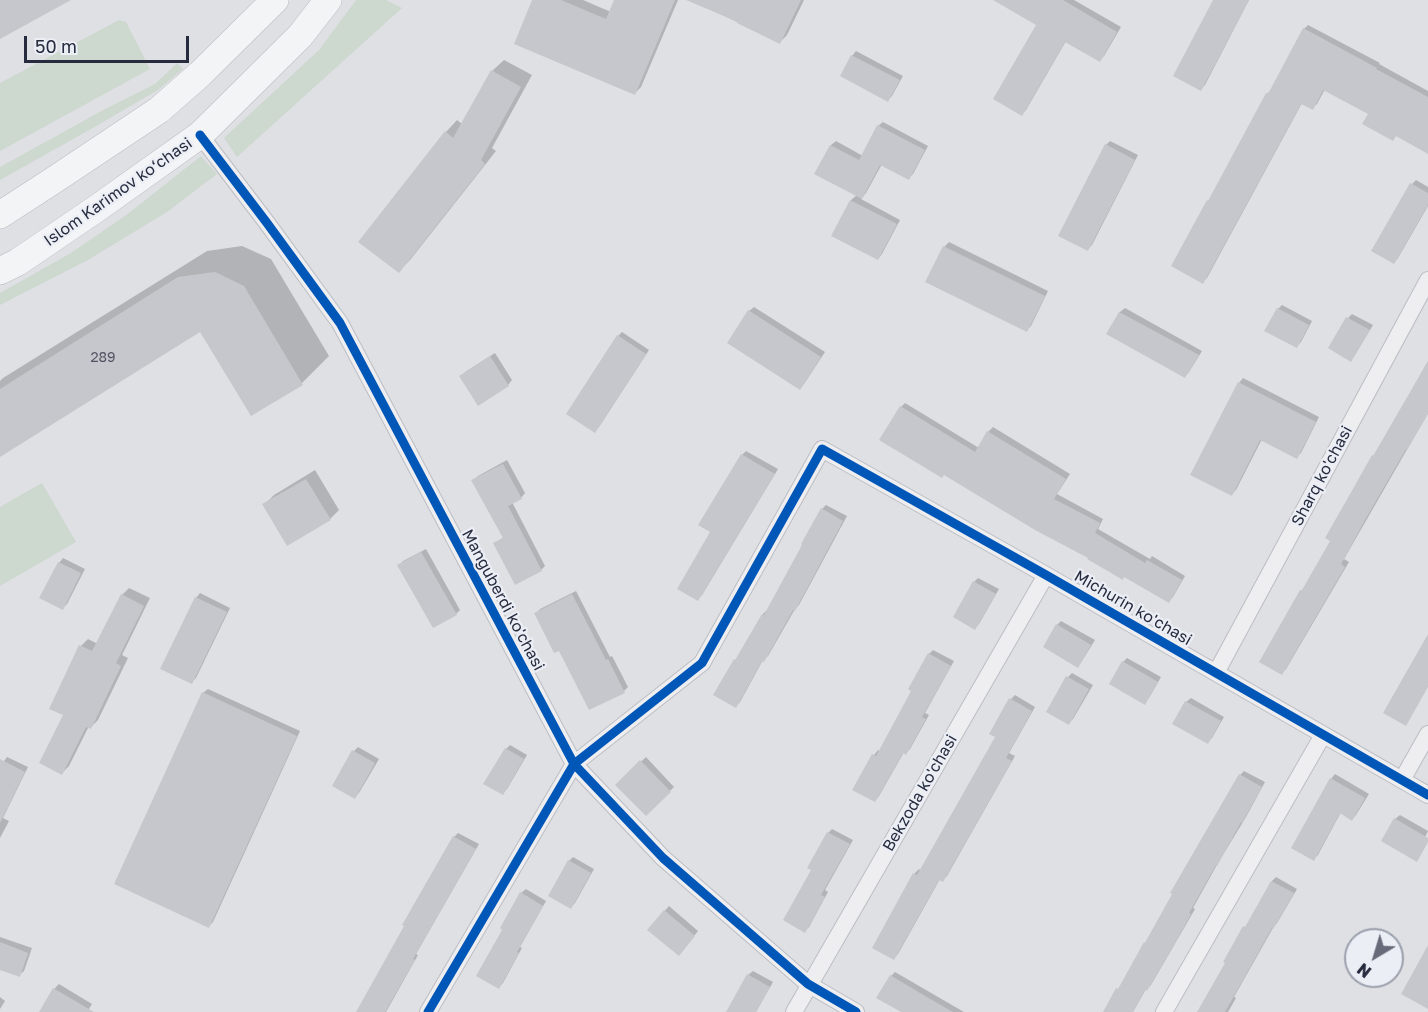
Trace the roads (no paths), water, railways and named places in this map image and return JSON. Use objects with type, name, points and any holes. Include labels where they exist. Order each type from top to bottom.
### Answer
[{"type":"main road","points":[[0,215],[159,110],[200,74],[275,0]]},
{"type":"main road","name":"Islom Karimov ko‘chasi","points":[[0,271],[18,262],[200,135],[300,36],[328,0]]},
{"type":"street","name":"Manguberdi ko'chasi","points":[[200,135],[340,323],[574,764],[663,858],[808,984],[856,1012]]},
{"type":"street","name":"Sharq ko'chasi","points":[[1216,673],[1428,280]]},
{"type":"street","name":"Michurin ko'chasi","points":[[574,764],[702,663],[822,448],[1428,795]]},
{"type":"street","name":"Bekzoda ko'chasi","points":[[794,1012],[808,984],[1046,575]]},
{"type":"street","points":[[1402,780],[1428,734]]},
{"type":"street","points":[[1164,1012],[1323,735]]},
{"type":"street","points":[[428,1012],[574,764]]}]
